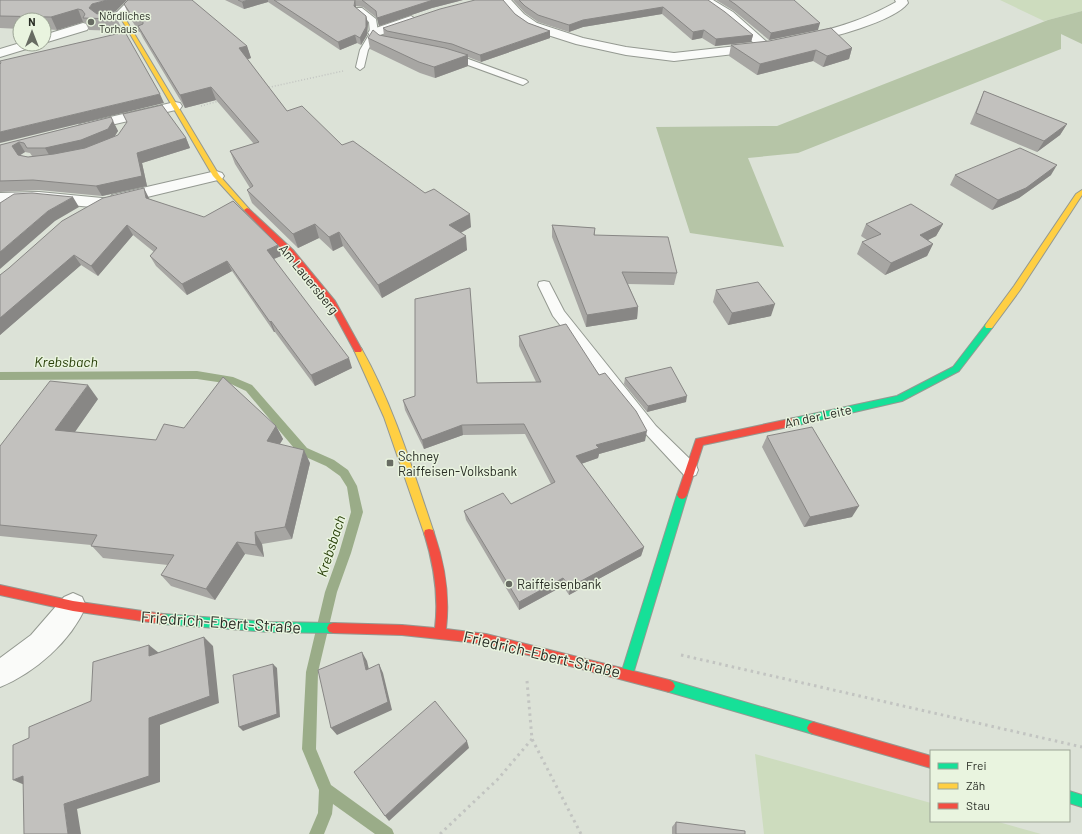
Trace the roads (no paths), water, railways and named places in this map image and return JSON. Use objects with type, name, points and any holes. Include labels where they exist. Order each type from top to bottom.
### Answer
[{"type":"street","points":[[505,0],[520,17],[533,26],[580,41],[633,52],[674,57],[770,46],[729,15],[705,0]]},
{"type":"street","points":[[796,41],[855,28],[884,14],[902,3],[901,0]]},
{"type":"street","points":[[102,21],[128,7]]},
{"type":"street","name":"Am Lauersberg","points":[[128,7],[175,106],[216,176],[252,216],[290,252],[332,303],[370,372],[403,458],[440,566],[444,606],[440,633]]},
{"type":"street","points":[[374,33],[422,16]]},
{"type":"street","points":[[52,37],[83,27]]},
{"type":"street","points":[[0,53],[12,49]]},
{"type":"street","points":[[74,130],[122,125],[175,106]]},
{"type":"street","points":[[75,219],[102,203],[216,176]]},
{"type":"street","name":"An der Leite","points":[[627,674],[699,442],[899,399],[956,369],[1016,288],[1078,195],[1082,192]]},
{"type":"street","points":[[0,198],[39,197],[102,203]]},
{"type":"street","name":"Friedrich-Ebert-Straße","points":[[0,590],[73,606],[168,620],[269,627],[358,628],[440,633],[486,639],[524,647],[627,674],[930,762]]},
{"type":"street","points":[[0,673],[15,666],[37,650],[73,606]]},
{"type":"street","points":[[1070,797],[1082,800]]},
{"type":"lane","points":[[359,10],[373,22],[374,33],[364,50],[360,67]]},
{"type":"lane","points":[[374,33],[384,42],[398,45]]},
{"type":"lane","points":[[442,54],[523,82]]},
{"type":"lane","points":[[544,285],[558,313],[651,430],[690,470]]},
{"type":"waterway","name":"Krebsbach","points":[[0,376],[197,375],[233,381],[249,388],[303,451],[330,463],[344,473],[352,486],[357,512],[345,553],[331,592],[312,672],[309,749],[326,790]]},
{"type":"waterway","name":"Krebsbach","points":[[316,834],[325,814],[326,790]]},
{"type":"waterway","points":[[326,790],[387,834]]},
{"type":"place","name":"Nördliches Torhaus","points":[[91,22]]},
{"type":"place","name":"Schney Raiffeisen-Volksbank","points":[[390,463]]},
{"type":"place","name":"Raiffeisenbank","points":[[509,584]]}]
